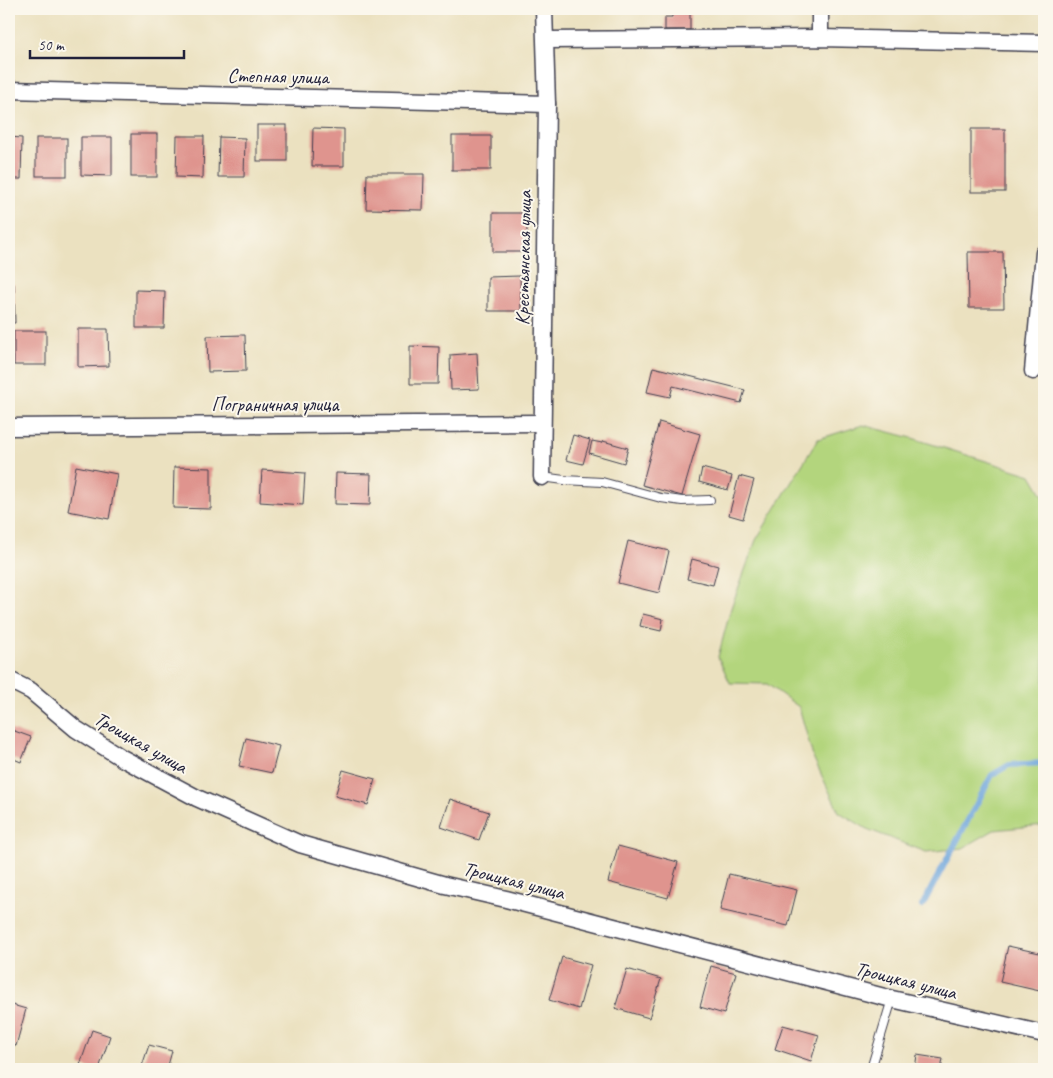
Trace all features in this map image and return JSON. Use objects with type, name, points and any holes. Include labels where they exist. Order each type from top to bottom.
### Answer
[{"type":"street","name":"Крестьянская улица","points":[[542,477],[546,104],[544,9]]},
{"type":"street","points":[[820,9],[820,38]]},
{"type":"street","points":[[546,40],[820,38],[1044,43]]},
{"type":"street","name":"Степная улица","points":[[9,90],[546,104]]},
{"type":"street","points":[[1033,371],[1044,252]]},
{"type":"street","name":"Пограничная улица","points":[[9,428],[542,423]]},
{"type":"street","name":"Троицкая улица","points":[[9,680],[31,691],[76,729],[122,758],[197,798],[300,844],[445,885],[506,899],[892,999],[1044,1034]]},
{"type":"lane","points":[[542,477],[602,482],[661,498],[682,501],[710,500]]},
{"type":"lane","points":[[871,1069],[892,999]]},
{"type":"green space","points":[[863,425],[912,438],[1031,475],[1044,497],[1044,825],[994,830],[963,848],[926,852],[867,829],[839,812],[813,757],[799,707],[767,684],[730,683],[718,657],[731,608],[756,540],[818,439]]},
{"type":"building","points":[[672,9],[690,9],[690,30],[665,30],[665,17],[672,17]]},
{"type":"building","points":[[257,125],[287,125],[287,161],[257,161]]},
{"type":"building","points":[[313,128],[344,129],[344,166],[312,166]]},
{"type":"building","points":[[971,129],[1005,129],[1005,192],[971,192]]},
{"type":"building","points":[[131,134],[157,134],[157,177],[131,177]]},
{"type":"building","points":[[177,136],[204,136],[203,178],[176,177]]},
{"type":"building","points":[[452,136],[491,136],[491,170],[452,170]]},
{"type":"building","points":[[9,137],[22,138],[21,179],[9,179]]},
{"type":"building","points":[[81,137],[112,137],[112,176],[81,175]]},
{"type":"building","points":[[219,137],[245,138],[244,177],[218,177]]},
{"type":"building","points":[[36,138],[67,138],[67,176],[36,176]]},
{"type":"building","points":[[367,174],[424,174],[423,210],[366,209]]},
{"type":"building","points":[[493,213],[527,213],[527,252],[493,252]]},
{"type":"building","points":[[968,252],[1003,252],[1004,308],[969,308]]},
{"type":"building","points":[[520,276],[521,311],[488,311],[488,277]]},
{"type":"building","points":[[9,284],[14,284],[15,323],[9,323]]},
{"type":"building","points":[[136,290],[165,291],[164,328],[136,328]]},
{"type":"building","points":[[78,329],[108,329],[109,366],[78,367]]},
{"type":"building","points":[[14,331],[46,331],[46,365],[14,365]]},
{"type":"building","points":[[245,335],[246,371],[208,372],[207,336]]},
{"type":"building","points":[[410,346],[439,347],[438,384],[410,384]]},
{"type":"building","points":[[477,353],[479,389],[451,390],[450,355]]},
{"type":"building","points":[[653,367],[745,390],[741,403],[673,386],[670,397],[647,392]]},
{"type":"building","points":[[659,422],[700,434],[682,496],[642,485]]},
{"type":"building","points":[[573,435],[590,440],[583,464],[566,460]]},
{"type":"building","points":[[592,441],[602,443],[603,441],[628,448],[624,463],[589,453]]},
{"type":"building","points":[[76,466],[117,474],[109,519],[68,511]]},
{"type":"building","points":[[174,467],[211,468],[211,509],[173,508]]},
{"type":"building","points":[[702,468],[732,476],[728,490],[699,482]]},
{"type":"building","points":[[262,470],[305,473],[303,505],[260,502]]},
{"type":"building","points":[[336,473],[371,474],[370,505],[335,504]]},
{"type":"building","points":[[739,476],[754,480],[743,519],[729,515]]},
{"type":"building","points":[[628,541],[669,551],[659,593],[618,583]]},
{"type":"building","points":[[692,559],[718,566],[713,585],[687,579]]},
{"type":"building","points":[[643,614],[663,619],[661,631],[640,626]]},
{"type":"building","points":[[9,729],[31,737],[21,762],[9,757]]},
{"type":"building","points":[[246,738],[279,746],[272,773],[239,766]]},
{"type":"building","points":[[343,770],[375,779],[368,805],[335,796]]},
{"type":"building","points":[[450,799],[489,812],[479,840],[441,827]]},
{"type":"building","points":[[618,846],[678,862],[668,898],[608,882]]},
{"type":"building","points":[[729,874],[797,890],[788,926],[720,910]]},
{"type":"building","points":[[1008,946],[1044,954],[1044,992],[1000,982]]},
{"type":"building","points":[[562,957],[591,965],[579,1009],[549,1000]]},
{"type":"building","points":[[711,966],[736,973],[724,1014],[700,1007]]},
{"type":"building","points":[[627,969],[661,979],[649,1018],[615,1008]]},
{"type":"building","points":[[9,1004],[26,1009],[16,1046],[9,1044]]},
{"type":"building","points":[[783,1025],[819,1035],[811,1061],[775,1049]]},
{"type":"building","points":[[92,1030],[110,1036],[99,1069],[80,1065]]},
{"type":"building","points":[[149,1045],[172,1051],[167,1069],[141,1069]]},
{"type":"building","points":[[917,1055],[943,1059],[941,1069],[915,1069]]},
{"type":"waterway","points":[[922,906],[992,775],[1009,765],[1044,763]]}]
